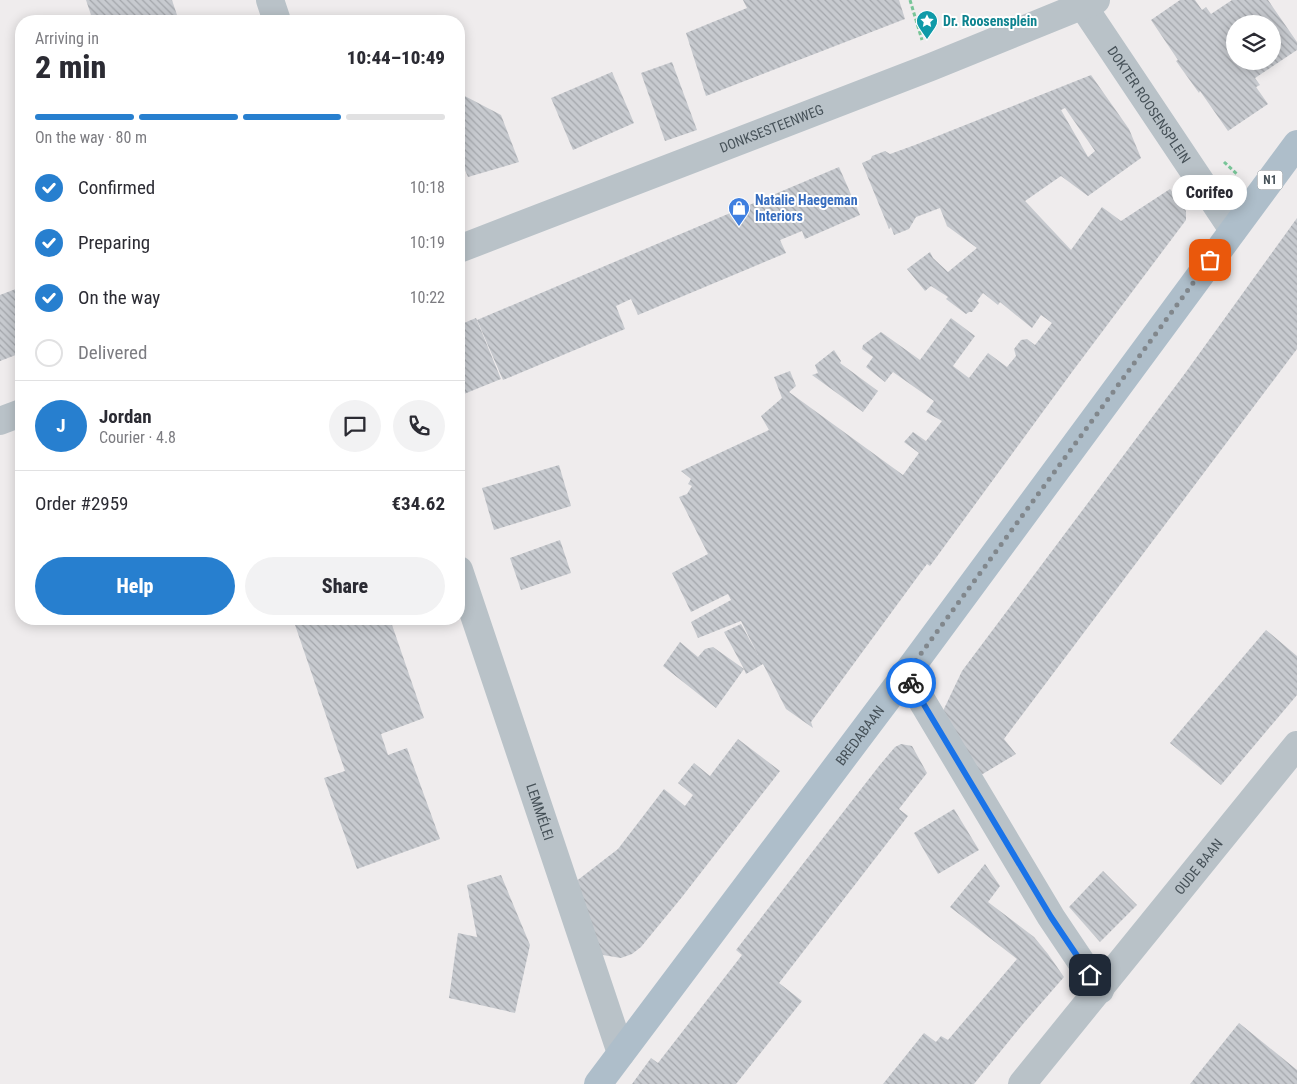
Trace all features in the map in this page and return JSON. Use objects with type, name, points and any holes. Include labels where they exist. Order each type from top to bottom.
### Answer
[{"type":"main road","name":"BREDABAAN","points":[[598,1084],[906,674],[1297,144]]},
{"type":"street","points":[[270,0],[275,15]]},
{"type":"street","name":"DONKSESTEENWEG","points":[[465,247],[931,67],[1086,2]]},
{"type":"street","name":"DOKTER ROOSENSPLEIN","points":[[1086,2],[1233,230]]},
{"type":"street","points":[[0,421],[15,415]]},
{"type":"street","name":"LEMMÉLEI","points":[[465,588],[621,1053]]},
{"type":"street","points":[[906,674],[1051,917],[1100,990]]},
{"type":"street","name":"OUDE BAAN","points":[[1022,1084],[1297,745]]},
{"type":"path","points":[[910,0],[931,67]]},
{"type":"building","points":[[86,0],[172,0],[177,15],[91,15]]},
{"type":"building","points":[[743,0],[899,0],[905,19],[706,96],[686,33],[747,8]]},
{"type":"building","points":[[1180,0],[1195,0],[1202,10],[1206,7],[1211,14],[1232,0],[1268,0],[1278,15],[1226,15],[1226,70],[1267,70],[1255,78],[1260,85],[1256,87],[1268,104],[1228,131],[1176,61],[1178,60],[1151,20]]},
{"type":"building","points":[[1281,19],[1297,42],[1297,50],[1281,61]]},
{"type":"building","points":[[672,62],[697,130],[665,141],[641,73]]},
{"type":"building","points":[[612,72],[634,123],[573,150],[551,98]]},
{"type":"building","points":[[1091,75],[1129,129],[1141,158],[1088,196],[1061,176],[1025,201],[1071,250],[1102,207],[1121,221],[1170,189],[1186,211],[1186,220],[930,566],[927,564],[811,722],[813,728],[786,709],[763,664],[746,674],[724,632],[741,624],[758,655],[741,621],[698,638],[691,622],[731,600],[728,594],[691,612],[672,573],[708,554],[679,497],[687,494],[692,486],[688,484],[691,479],[681,471],[769,430],[761,416],[782,398],[774,377],[790,371],[796,386],[789,392],[903,475],[919,453],[904,442],[913,432],[926,441],[942,421],[926,412],[934,401],[893,372],[885,382],[866,367],[873,357],[862,349],[863,345],[881,332],[920,360],[951,318],[975,336],[953,366],[969,378],[988,353],[1007,367],[1016,356],[1014,349],[1021,340],[1027,339],[1035,345],[1052,323],[1041,315],[1032,328],[1000,302],[998,305],[983,293],[977,301],[979,303],[972,312],[966,314],[946,299],[948,297],[931,286],[925,291],[907,269],[930,252],[933,258],[948,272],[977,248],[947,226],[940,208],[916,217],[909,229],[894,235],[891,227],[889,229],[862,163],[871,159],[872,156],[885,151],[890,154],[915,145]],"holes":[[[1065,108],[1095,151],[1088,157],[1061,110]]]},
{"type":"building","points":[[465,96],[501,115],[519,162],[468,177],[465,170]]},
{"type":"building","points":[[839,167],[860,215],[805,239],[802,231],[780,240],[786,253],[638,315],[631,299],[616,306],[625,329],[503,380],[477,320]]},
{"type":"building","points":[[1297,218],[1297,349],[1004,739],[1016,754],[976,778],[942,713],[962,671],[1186,372]]},
{"type":"building","points":[[15,289],[15,355],[0,361],[0,295]]},
{"type":"building","points":[[476,318],[501,379],[465,394],[465,323]]},
{"type":"building","points":[[834,350],[841,361],[840,363],[878,391],[863,412],[812,375],[818,373],[815,365]]},
{"type":"building","points":[[559,465],[571,506],[494,530],[482,488]]},
{"type":"building","points":[[560,540],[571,573],[521,590],[510,558]]},
{"type":"building","points":[[295,625],[392,625],[424,718],[381,734],[388,755],[407,748],[440,839],[357,869],[324,778],[345,771]]},
{"type":"building","points":[[1266,630],[1297,656],[1297,695],[1221,785],[1170,743]]},
{"type":"building","points":[[680,642],[698,657],[705,649],[713,647],[744,669],[716,708],[663,666]]},
{"type":"building","points":[[738,739],[780,771],[641,947],[632,954],[621,958],[603,955],[597,951],[570,886],[618,849],[664,789],[685,806],[693,795],[678,783],[694,763],[710,776]]},
{"type":"building","points":[[901,744],[912,746],[927,773],[899,809],[908,816],[779,983],[802,1001],[736,1084],[632,1084],[651,1058],[658,1063],[742,955],[736,950],[879,766],[895,747]]},
{"type":"building","points":[[954,809],[979,850],[938,874],[914,833]]},
{"type":"building","points":[[985,864],[1000,886],[988,902],[1034,937],[1064,977],[974,1084],[883,1084],[924,1033],[936,1042],[941,1036],[948,1040],[1017,959],[950,907]]},
{"type":"building","points":[[1103,871],[1137,905],[1100,942],[1069,907]]},
{"type":"building","points":[[501,875],[530,945],[515,1013],[449,998],[458,933],[477,937],[467,885]]},
{"type":"building","points":[[1239,1023],[1297,1070],[1297,1084],[1190,1084]]},
{"type":"way so far","points":[[911,683],[906,674],[1210,260]]},
{"type":"place","name":"Dr. Roosensplein","points":[[927,40]]},
{"type":"place","name":"Natalie Haegeman Interiors","points":[[739,227]]},
{"type":"place","name":"Corifeo","points":[[1210,260]]},
{"type":"route","points":[[911,683],[1051,917],[1090,975]]}]
